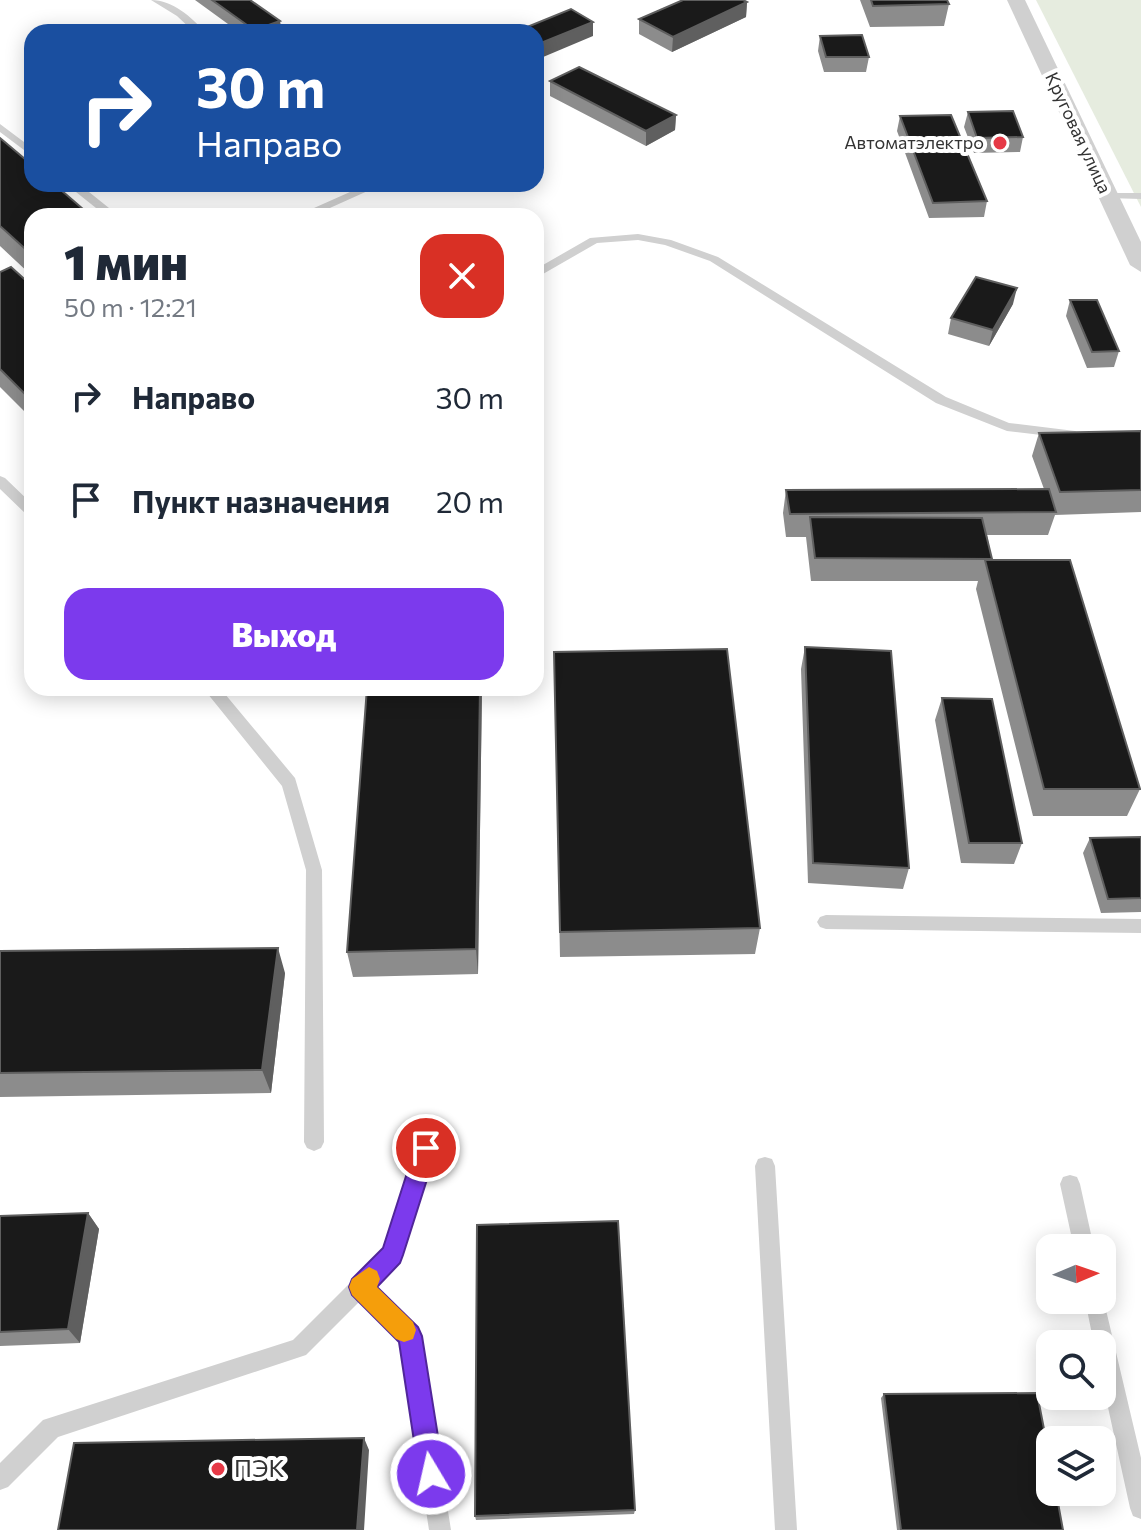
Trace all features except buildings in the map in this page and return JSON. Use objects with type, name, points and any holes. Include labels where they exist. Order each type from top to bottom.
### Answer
[{"type":"street","name":"Круговая улица","points":[[1016,0],[1141,265]]},
{"type":"lane","points":[[156,0],[191,24]]},
{"type":"lane","points":[[0,127],[24,146]]},
{"type":"lane","points":[[82,192],[103,208]]},
{"type":"lane","points":[[321,208],[359,192]]},
{"type":"lane","points":[[1107,195],[1141,196]]},
{"type":"lane","points":[[544,269],[594,240],[638,237],[667,242],[714,259],[941,400],[1007,427],[1096,436]]},
{"type":"lane","points":[[0,481],[24,504]]},
{"type":"lane","points":[[218,696],[289,783],[314,870],[314,1142]]},
{"type":"lane","points":[[826,922],[1141,926]]},
{"type":"lane","points":[[0,1479],[51,1428],[299,1348],[392,1255],[426,1148]]},
{"type":"lane","points":[[765,1166],[786,1530]]},
{"type":"lane","points":[[1070,1184],[1081,1234]]},
{"type":"lane","points":[[360,1287],[410,1336],[440,1530]]},
{"type":"lane","points":[[1098,1314],[1141,1508]]},
{"type":"shaded area","points":[[1036,0],[1141,0],[1141,207]]},
{"type":"slow traffic","points":[[369,1279],[360,1287],[404,1330]]},
{"type":"place","name":"Автоматэлектро","points":[[1000,143]]},
{"type":"place","name":"ПЭК","points":[[218,1469]]},
{"type":"route","points":[[426,1148],[392,1255],[360,1287],[410,1336],[431,1474]]}]
